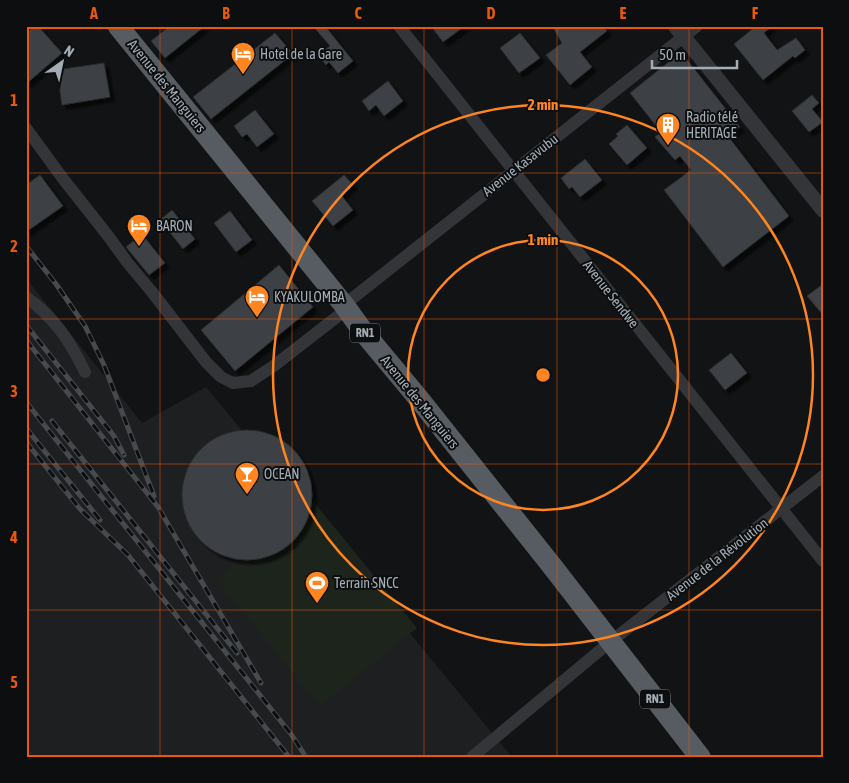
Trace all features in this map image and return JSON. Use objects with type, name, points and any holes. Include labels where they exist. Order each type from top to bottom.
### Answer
[{"type":"highway","name":"Avenue des Manguiers","points":[[118,26],[419,399],[700,757]]},
{"type":"street","name":"Avenue Sendwe","points":[[399,26],[823,562]]},
{"type":"street","name":"Avenue Kasavubu","points":[[26,128],[127,262],[206,362],[221,377],[233,383],[251,381],[275,366],[514,171],[680,31],[697,26]]},
{"type":"street","points":[[680,31],[823,210]]},
{"type":"street","points":[[26,297],[40,306],[54,321],[67,339],[85,372]]},
{"type":"street","name":"Avenue de la Révolution","points":[[472,757],[610,642],[823,476]]},
{"type":"shaded area","points":[[26,278],[142,423],[206,387],[512,757],[26,757]]},
{"type":"shaded area","name":"Terrain SNCC","points":[[313,501],[417,628],[320,706],[216,579]]},
{"type":"building","points":[[34,26],[38,26],[62,53],[26,84],[26,33]]},
{"type":"building","points":[[170,26],[205,26],[165,58],[151,41]]},
{"type":"building","points":[[313,26],[325,26],[353,61],[338,73],[329,62],[326,65],[318,55],[330,46]]},
{"type":"building","points":[[431,26],[465,26],[443,42]]},
{"type":"building","points":[[552,26],[603,26],[607,31],[580,52],[592,67],[570,85],[546,55],[562,43]]},
{"type":"building","points":[[756,26],[772,26],[764,33],[777,50],[796,38],[805,50],[795,58],[793,56],[763,80],[734,44]]},
{"type":"building","name":"Hotel de la Gare","points":[[275,33],[293,54],[211,119],[193,97]]},
{"type":"building","points":[[520,33],[540,58],[519,73],[500,48]]},
{"type":"building","points":[[681,52],[740,127],[728,136],[789,216],[723,267],[664,190],[691,170],[680,156],[675,160],[655,137],[661,132],[630,93]]},
{"type":"building","points":[[104,63],[110,97],[62,105],[57,70]]},
{"type":"building","points":[[388,81],[403,101],[384,116],[376,105],[369,111],[362,101]]},
{"type":"building","points":[[812,95],[819,103],[812,109],[823,122],[809,132],[792,111]]},
{"type":"building","points":[[255,110],[274,134],[257,147],[247,134],[242,137],[234,126]]},
{"type":"building","points":[[627,125],[647,148],[627,165],[609,144],[618,136],[616,134]]},
{"type":"building","points":[[585,159],[602,180],[580,197],[572,187],[569,189],[561,178]]},
{"type":"building","points":[[40,175],[63,206],[26,232],[26,185]]},
{"type":"building","points":[[344,175],[353,185],[341,195],[353,210],[333,226],[312,201]]},
{"type":"building","points":[[172,210],[195,239],[183,249],[160,220]]},
{"type":"building","points":[[230,211],[252,240],[236,252],[214,223]]},
{"type":"building","points":[[142,234],[165,263],[149,275],[126,247]]},
{"type":"building","name":"KYAKULOMBA","points":[[279,265],[313,307],[235,371],[201,330]]},
{"type":"building","points":[[823,284],[823,315],[807,296]]},
{"type":"building","points":[[731,353],[747,373],[725,390],[709,370]]},
{"type":"building","name":"OCEAN","points":[[247,430],[260,431],[272,435],[293,449],[307,470],[311,482],[311,508],[307,520],[293,541],[272,555],[260,559],[247,560],[234,559],[222,555],[201,541],[187,520],[183,508],[182,495],[183,482],[187,470],[201,449],[222,435],[234,431]]},
{"type":"railway","points":[[26,246],[56,284],[85,326],[104,365],[154,496]]},
{"type":"railway","points":[[26,325],[114,436],[124,455]]},
{"type":"railway","points":[[26,340],[158,507],[261,683]]},
{"type":"railway","points":[[26,402],[291,734],[306,757]]},
{"type":"railway","points":[[52,421],[237,653]]},
{"type":"railway","points":[[26,428],[100,520]]},
{"type":"railway","points":[[26,442],[80,509],[128,555],[289,757]]},
{"type":"place","name":"Hotel de la Gare","points":[[243,75]]},
{"type":"place","name":"Radio télé HERITAGE","points":[[668,146]]},
{"type":"place","name":"BARON","points":[[139,247]]},
{"type":"place","name":"KYAKULOMBA","points":[[257,318]]},
{"type":"place","name":"OCEAN","points":[[247,495]]},
{"type":"place","name":"Terrain SNCC","points":[[317,604]]}]
